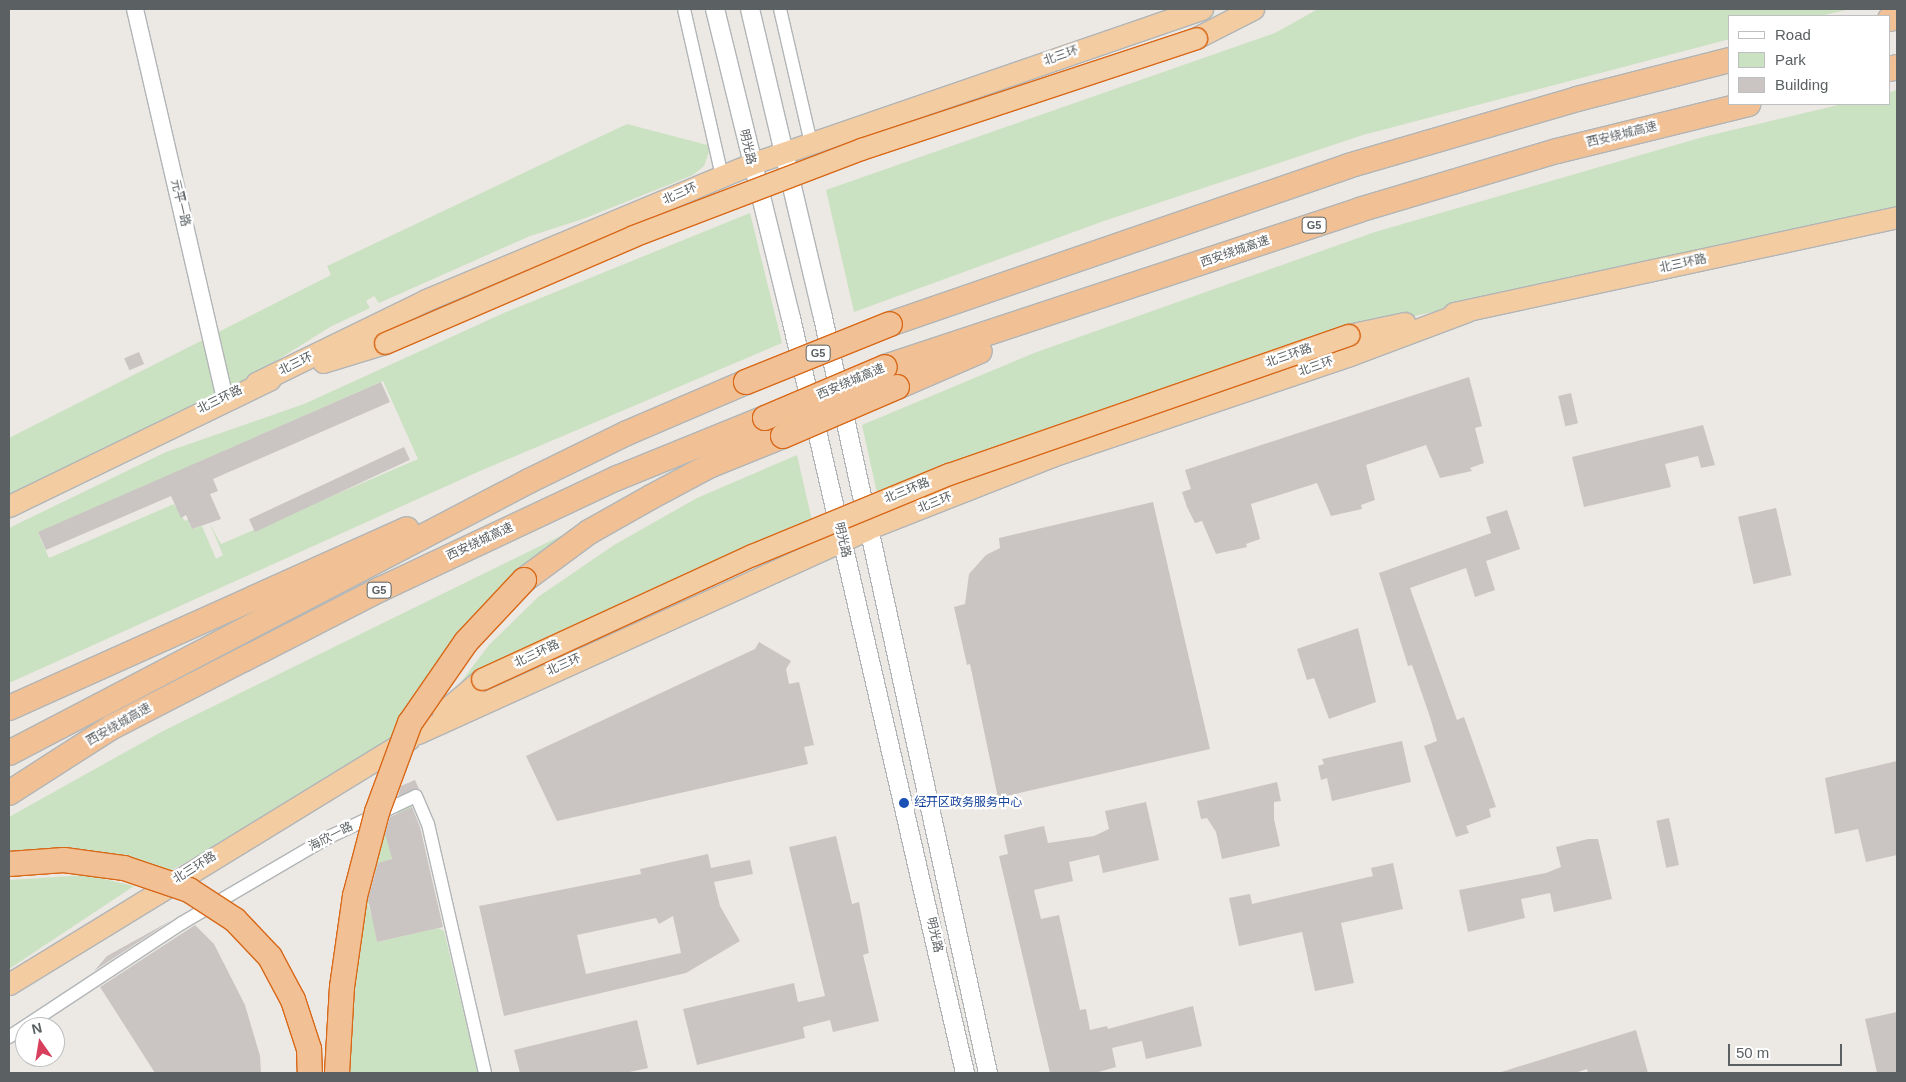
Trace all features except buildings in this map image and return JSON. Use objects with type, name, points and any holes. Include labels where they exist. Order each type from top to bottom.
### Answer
[{"type":"highway","name":"北三环","points":[[256,383],[426,300],[751,164],[1202,9]]},
{"type":"highway","name":"北三环路","points":[[9,506],[256,383],[385,343],[633,236],[861,149],[1196,38],[1253,9]]},
{"type":"highway","name":"G5","points":[[9,753],[529,481],[627,433],[746,382],[890,324],[1348,166],[1577,99],[1728,61]]},
{"type":"highway","name":"西安绕城高速","points":[[9,794],[112,727],[380,589],[617,478],[766,418],[891,377],[1102,298],[1368,207],[1557,151],[1744,105]]},
{"type":"highway","name":"北三环路","points":[[9,984],[418,733],[482,679],[752,555],[949,474],[1348,335],[1467,311],[1897,217]]},
{"type":"highway","name":"北三环","points":[[418,733],[867,529],[1052,456],[1350,355],[1467,311]]},
{"type":"highway","points":[[337,1073],[342,987],[355,896],[377,812],[410,723],[466,642],[524,580],[589,532],[711,465],[783,436],[891,377]]},
{"type":"highway","points":[[9,708],[135,653],[349,552],[529,481]]},
{"type":"highway","points":[[9,864],[64,860],[124,868],[189,890],[235,920],[270,957],[293,1000],[309,1050],[310,1073]]},
{"type":"main road","name":"明光路","points":[[715,9],[751,164],[791,318],[965,1073]]},
{"type":"main road","name":"明光路","points":[[750,9],[782,153],[822,313],[867,529],[988,1073]]},
{"type":"street","name":"元平一路","points":[[135,9],[225,398]]},
{"type":"street","points":[[684,9],[722,176]]},
{"type":"street","points":[[780,9],[811,143]]},
{"type":"street","name":"海欣一路","points":[[9,1037],[182,923],[328,838],[416,796],[428,824],[485,1073]]},
{"type":"green space","points":[[1318,9],[1851,9],[1824,15],[1728,15],[1728,40],[1363,135],[1104,221],[854,312],[826,190],[1275,33]]},
{"type":"green space","points":[[1897,90],[1897,207],[1510,301],[1428,313],[1371,326],[879,502],[862,425],[1034,353],[1375,232],[1703,137],[1838,105],[1891,105],[1891,92]]},
{"type":"green space","points":[[627,124],[711,146],[704,166],[693,175],[583,219],[530,236],[379,303],[374,296],[366,301],[370,308],[330,327],[228,391],[9,497],[9,438],[331,275],[327,266]]},
{"type":"green space","points":[[750,213],[782,343],[480,471],[9,683],[9,528],[166,452],[304,404],[506,312]],"holes":[[[383,381],[418,459],[221,544],[210,524],[223,555],[216,559],[202,526],[192,529],[189,523],[198,519],[197,516],[185,521],[174,504],[49,558],[38,533]]]},
{"type":"green space","points":[[797,455],[813,525],[451,695],[489,645],[538,597],[614,545],[697,498]]},
{"type":"green space","points":[[593,520],[472,626],[390,749],[168,872],[9,857],[9,817],[163,731]]},
{"type":"green space","points":[[411,803],[429,890],[368,904],[372,918],[433,904],[374,927],[377,942],[438,928],[444,931],[478,1073],[339,1073],[366,894],[380,891],[373,863],[381,817],[398,883],[413,880],[396,808]]},
{"type":"green space","points":[[87,875],[134,886],[9,969],[9,880]]},
{"type":"place","name":"经开区政务服务中心","points":[[904,803]]}]
